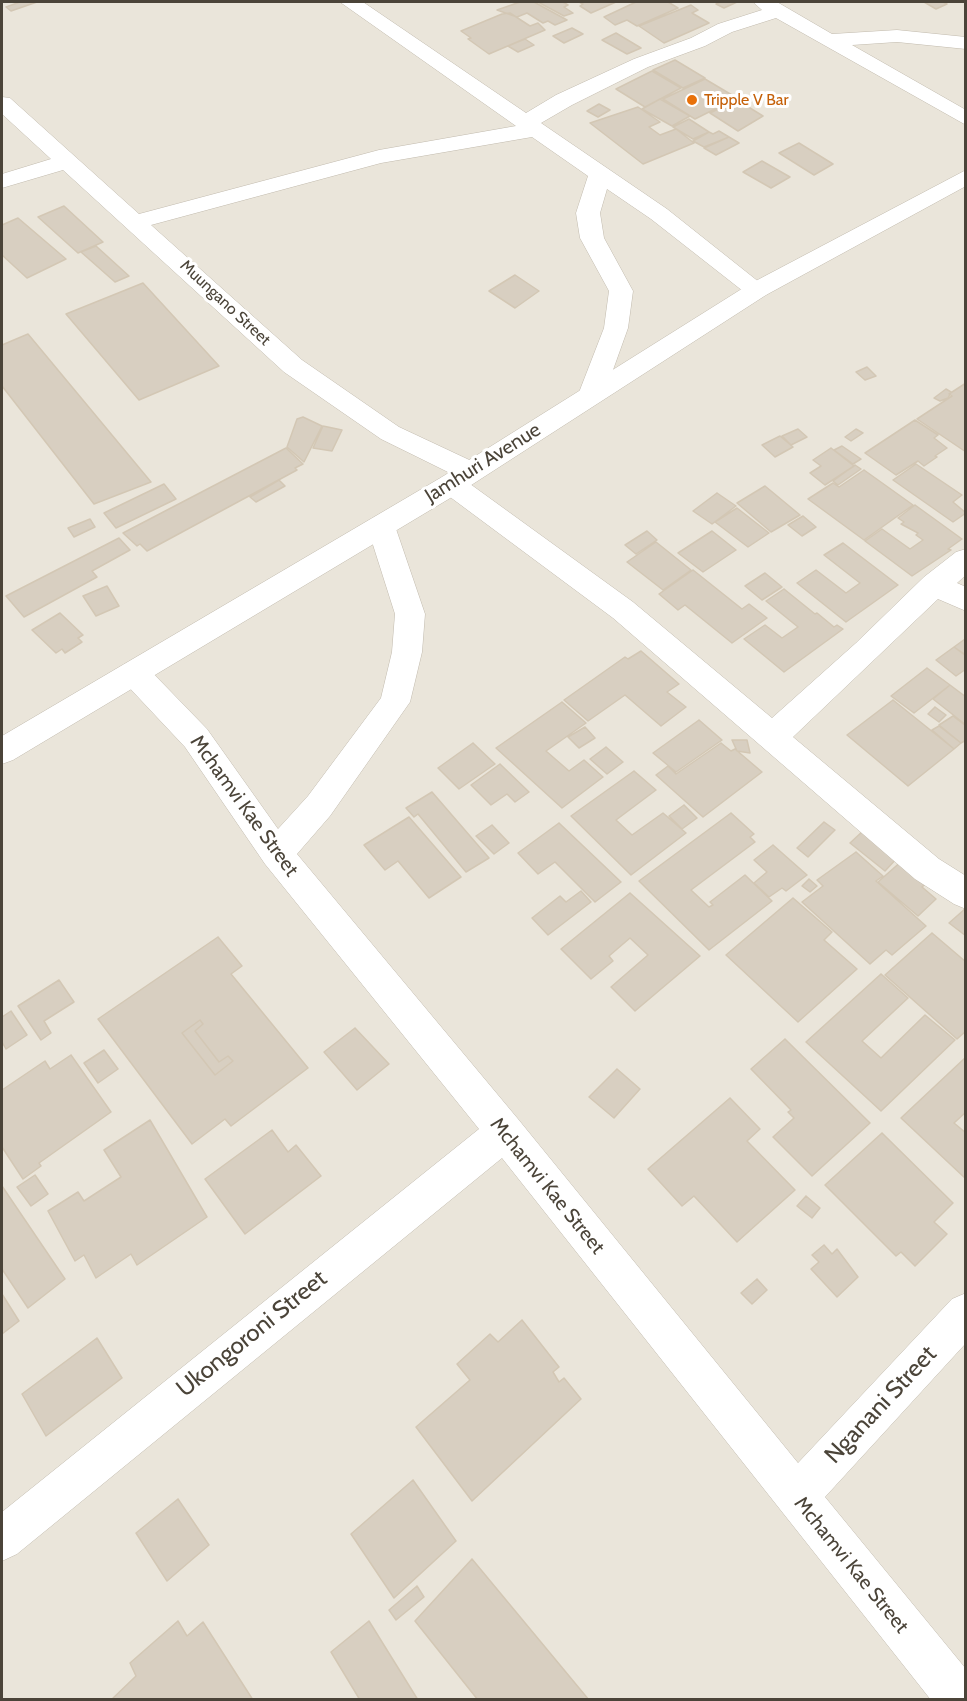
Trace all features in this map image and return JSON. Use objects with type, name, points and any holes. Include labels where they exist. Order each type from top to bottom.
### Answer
[{"type":"street","points":[[350,2],[659,214],[756,290]]},
{"type":"street","points":[[136,222],[379,157],[532,126],[564,100],[642,63],[698,42],[770,6],[966,119]]},
{"type":"street","points":[[827,40],[897,36],[966,43]]},
{"type":"street","name":"Muungano Street","points":[[2,103],[293,366],[390,433],[461,478],[623,610],[927,869],[966,894]]},
{"type":"street","points":[[2,181],[66,162]]},
{"type":"street","points":[[591,395],[616,328],[621,291],[608,271],[591,230],[588,213],[600,173]]},
{"type":"street","name":"Jamhuri Avenue","points":[[2,751],[461,478],[756,290],[965,178]]},
{"type":"street","points":[[277,854],[319,806],[395,702],[407,652],[410,614],[381,526]]},
{"type":"street","points":[[772,737],[867,651],[934,585],[966,559]]},
{"type":"street","points":[[934,585],[966,600]]},
{"type":"street","name":"Mchamvi Kae Street","points":[[134,673],[196,738],[277,854],[505,1132],[961,1700]]},
{"type":"street","name":"Ukongoroni Street","points":[[2,1539],[505,1132]]},
{"type":"street","name":"Nganani Street","points":[[796,1497],[966,1313]]},
{"type":"shaded area","points":[[2,2],[965,2],[965,1699],[2,1699]]},
{"type":"building","points":[[20,2],[37,2],[11,11],[6,7]]},
{"type":"building","points":[[520,2],[534,2],[567,20],[555,25],[548,21],[543,23],[527,13],[517,17],[497,10]]},
{"type":"building","points":[[538,2],[563,2],[568,5],[564,7],[573,13],[564,16]]},
{"type":"building","points":[[579,2],[616,2],[591,13],[580,6],[583,4]]},
{"type":"building","points":[[636,2],[668,2],[678,8],[637,26],[627,20],[615,25],[604,17]]},
{"type":"building","points":[[737,2],[724,8],[716,4]]},
{"type":"building","points":[[924,2],[943,2],[947,4],[936,9]]},
{"type":"building","points":[[691,5],[698,10],[692,13],[709,23],[664,43],[639,26]]},
{"type":"building","points":[[510,13],[530,26],[538,23],[545,30],[489,54],[461,31],[502,14]]},
{"type":"building","points":[[572,28],[583,34],[564,43],[553,36]]},
{"type":"building","points":[[616,33],[641,48],[627,54],[602,40]]},
{"type":"building","points":[[525,39],[534,45],[518,52],[508,46]]},
{"type":"building","points":[[675,60],[705,78],[683,88],[653,70]]},
{"type":"building","points":[[652,71],[681,88],[645,107],[616,89]]},
{"type":"building","points":[[705,79],[737,98],[695,119],[663,99]]},
{"type":"building","points":[[660,99],[690,116],[672,126],[642,109]]},
{"type":"building","points":[[737,100],[763,116],[738,131],[710,113]]},
{"type":"building","points":[[599,104],[610,110],[598,117],[587,111]]},
{"type":"building","points":[[638,107],[660,122],[649,127],[660,135],[676,129],[694,143],[643,164],[590,123]]},
{"type":"building","points":[[689,119],[709,132],[693,139],[673,127]]},
{"type":"building","points":[[719,131],[729,137],[704,147],[693,141],[709,132],[713,134]]},
{"type":"building","points":[[729,137],[739,143],[716,155],[704,148]]},
{"type":"building","points":[[799,143],[833,164],[814,175],[779,153]]},
{"type":"building","points":[[762,161],[790,177],[771,188],[743,172]]},
{"type":"building","points":[[64,206],[103,242],[78,253],[38,217]]},
{"type":"building","points":[[18,218],[66,259],[27,278],[2,255],[2,225]]},
{"type":"building","points":[[96,246],[129,276],[115,282],[81,252]]},
{"type":"building","points":[[515,275],[539,291],[515,308],[489,291]]},
{"type":"building","points":[[143,283],[219,366],[139,400],[66,314]]},
{"type":"building","points":[[28,334],[151,482],[94,504],[2,386],[2,345]]},
{"type":"building","points":[[867,367],[876,376],[865,380],[856,372]]},
{"type":"building","points":[[966,383],[966,452],[917,419],[952,396],[949,394]]},
{"type":"building","points":[[946,389],[951,392],[948,398],[940,401],[934,398]]},
{"type":"building","points":[[303,417],[322,426],[304,462],[287,447],[297,419]]},
{"type":"building","points":[[915,420],[938,435],[934,438],[947,448],[924,466],[918,461],[896,475],[865,453]]},
{"type":"building","points":[[323,426],[342,430],[332,451],[313,448]]},
{"type":"building","points":[[798,429],[807,437],[791,445],[782,436]]},
{"type":"building","points":[[856,429],[863,433],[851,441],[845,437]]},
{"type":"building","points":[[780,436],[793,447],[775,457],[762,445]]},
{"type":"building","points":[[842,446],[861,459],[853,464],[834,450]]},
{"type":"building","points":[[286,448],[303,464],[295,468],[297,470],[147,551],[140,544],[137,546],[123,533]]},
{"type":"building","points":[[831,448],[854,466],[825,485],[810,473],[821,466],[813,460]]},
{"type":"building","points":[[916,464],[962,495],[953,502],[966,513],[953,522],[893,480]]},
{"type":"building","points":[[855,465],[861,469],[838,485],[833,481]]},
{"type":"building","points":[[864,470],[913,505],[864,540],[808,499],[833,483],[839,487]]},
{"type":"building","points":[[279,480],[285,486],[256,502],[250,497]]},
{"type":"building","points":[[164,484],[176,499],[116,528],[104,513]]},
{"type":"building","points":[[765,486],[800,515],[771,532],[737,503]]},
{"type":"building","points":[[717,493],[736,506],[712,524],[693,511]]},
{"type":"building","points":[[915,505],[962,539],[948,549],[951,550],[912,576],[865,541],[882,529],[910,549],[923,540],[916,535],[918,533],[901,524],[904,522],[898,518]]},
{"type":"building","points":[[737,508],[769,533],[748,547],[715,522]]},
{"type":"building","points":[[803,516],[816,527],[802,536],[788,525]]},
{"type":"building","points":[[90,519],[95,527],[74,537],[68,528]]},
{"type":"building","points":[[647,531],[657,540],[636,554],[625,545]]},
{"type":"building","points":[[712,531],[736,550],[703,572],[678,553]]},
{"type":"building","points":[[119,538],[130,550],[92,571],[97,577],[24,617],[6,596]]},
{"type":"building","points":[[656,542],[691,570],[663,590],[627,562]]},
{"type":"building","points":[[843,543],[898,585],[846,622],[797,583],[816,570],[846,593],[860,583],[824,555]]},
{"type":"building","points":[[693,570],[742,609],[749,604],[767,618],[732,643],[685,605],[678,610],[659,594]]},
{"type":"building","points":[[765,573],[782,587],[762,600],[745,586]]},
{"type":"building","points":[[107,586],[119,606],[96,616],[83,596]]},
{"type":"building","points":[[784,589],[834,627],[837,625],[843,629],[784,672],[744,639],[765,625],[782,638],[798,627],[766,601]]},
{"type":"building","points":[[60,613],[83,635],[78,638],[82,642],[65,653],[62,649],[56,653],[32,630]]},
{"type":"building","points":[[966,640],[966,655],[954,647]]},
{"type":"building","points":[[954,647],[966,656],[966,669],[956,676],[936,660]]},
{"type":"building","points":[[641,651],[679,684],[667,692],[686,707],[661,726],[625,695],[588,721],[564,700],[625,657],[628,659]]},
{"type":"building","points":[[927,668],[950,685],[914,713],[891,696]]},
{"type":"building","points":[[950,685],[966,697],[966,725],[933,699]]},
{"type":"building","points":[[893,700],[954,749],[908,786],[847,735]]},
{"type":"building","points":[[562,702],[586,723],[546,751],[569,771],[584,760],[603,777],[562,808],[496,748]]},
{"type":"building","points":[[935,707],[946,715],[939,722],[928,714]]},
{"type":"building","points":[[953,716],[966,726],[966,740],[961,743],[939,725]]},
{"type":"building","points":[[699,720],[722,740],[676,772],[653,753]]},
{"type":"building","points":[[939,726],[961,743],[954,749],[932,730]]},
{"type":"building","points":[[585,727],[595,738],[579,748],[568,737]]},
{"type":"building","points":[[732,740],[747,740],[750,753],[737,751]]},
{"type":"building","points":[[473,743],[495,764],[459,789],[438,768]]},
{"type":"building","points":[[721,743],[731,751],[735,749],[762,772],[703,817],[656,775],[668,766],[676,774]]},
{"type":"building","points":[[606,747],[623,762],[607,774],[590,759]]},
{"type":"building","points":[[500,764],[529,792],[515,802],[507,794],[491,805],[471,785]]},
{"type":"building","points":[[634,771],[656,790],[616,820],[632,835],[663,813],[686,833],[631,875],[571,816]]},
{"type":"building","points":[[432,792],[489,858],[466,872],[418,814],[414,817],[406,808]]},
{"type":"building","points":[[684,805],[697,818],[682,829],[669,816]]},
{"type":"building","points":[[731,813],[754,834],[750,837],[755,842],[691,890],[709,907],[713,905],[710,902],[745,875],[772,901],[709,950],[639,881]]},
{"type":"building","points":[[409,817],[461,877],[429,898],[398,861],[385,870],[364,845]]},
{"type":"building","points":[[824,822],[835,830],[808,857],[797,848]]},
{"type":"building","points":[[559,823],[621,882],[595,902],[555,862],[538,874],[518,853]]},
{"type":"building","points":[[492,825],[509,843],[494,854],[476,836]]},
{"type":"building","points":[[864,830],[899,856],[885,871],[850,843]]},
{"type":"building","points":[[773,845],[807,875],[786,891],[782,888],[769,897],[754,883],[767,872],[754,860]]},
{"type":"building","points":[[856,852],[883,876],[876,881],[926,926],[892,955],[886,950],[870,964],[802,902],[823,886],[817,880]]},
{"type":"building","points":[[904,859],[930,880],[922,887],[936,899],[918,916],[878,882]]},
{"type":"building","points":[[809,879],[817,886],[810,892],[802,886]]},
{"type":"building","points":[[581,891],[591,902],[548,935],[532,918],[560,896],[566,902]]},
{"type":"building","points":[[630,893],[700,956],[635,1011],[611,987],[648,955],[630,938],[609,956],[613,961],[591,979],[561,949]]},
{"type":"building","points":[[793,898],[832,932],[824,940],[857,969],[798,1022],[726,955]]},
{"type":"building","points":[[966,908],[966,936],[949,923]]},
{"type":"building","points":[[932,933],[966,962],[966,1031],[957,1039],[885,975]]},
{"type":"building","points":[[218,937],[242,966],[231,974],[308,1068],[231,1126],[225,1119],[192,1144],[98,1019]],"holes":[[[200,1020],[203,1024],[195,1031],[219,1062],[228,1056],[233,1061],[215,1075],[182,1033]]]},
{"type":"building","points":[[881,974],[908,998],[862,1041],[881,1058],[925,1015],[955,1040],[881,1111],[806,1042]]},
{"type":"building","points":[[59,980],[74,1002],[44,1021],[51,1033],[41,1040],[18,1006]]},
{"type":"building","points":[[11,1011],[27,1035],[6,1049],[2,1042],[2,1017]]},
{"type":"building","points":[[200,1020],[203,1024],[195,1031],[219,1062],[228,1056],[233,1061],[215,1075],[182,1033]]},
{"type":"building","points":[[355,1028],[389,1064],[357,1090],[324,1052]]},
{"type":"building","points":[[785,1039],[870,1123],[812,1176],[773,1137],[794,1118],[788,1112],[791,1110],[751,1069]]},
{"type":"building","points":[[104,1050],[118,1069],[98,1083],[84,1063]]},
{"type":"building","points":[[71,1055],[111,1112],[39,1163],[41,1166],[23,1179],[2,1147],[2,1090],[45,1061],[50,1069]]},
{"type":"building","points":[[966,1057],[966,1112],[954,1123],[966,1133],[966,1179],[901,1118]]},
{"type":"building","points":[[617,1069],[640,1089],[614,1118],[589,1097]]},
{"type":"building","points":[[730,1098],[760,1129],[747,1141],[795,1190],[737,1242],[694,1196],[682,1206],[648,1169]]},
{"type":"building","points":[[150,1120],[207,1217],[137,1265],[131,1254],[96,1278],[84,1255],[75,1261],[48,1211],[78,1192],[84,1201],[121,1177],[104,1150]]},
{"type":"building","points":[[272,1130],[288,1152],[296,1145],[321,1176],[245,1234],[205,1179]]},
{"type":"building","points":[[882,1133],[953,1203],[934,1222],[947,1234],[915,1266],[901,1252],[896,1256],[825,1185]]},
{"type":"building","points":[[35,1175],[48,1194],[31,1206],[17,1187]]},
{"type":"building","points":[[2,1186],[65,1279],[28,1308],[2,1269]]},
{"type":"building","points":[[806,1196],[820,1208],[812,1218],[797,1206]]},
{"type":"building","points":[[824,1245],[832,1254],[837,1249],[858,1277],[837,1297],[811,1269],[819,1262],[812,1255]]},
{"type":"building","points":[[757,1279],[767,1290],[752,1304],[741,1293]]},
{"type":"building","points":[[2,1294],[19,1321],[2,1334]]},
{"type":"building","points":[[522,1320],[559,1367],[553,1372],[559,1382],[564,1378],[581,1399],[472,1501],[416,1427],[470,1380],[457,1364],[490,1334],[498,1342]]},
{"type":"building","points":[[97,1338],[122,1378],[46,1436],[22,1394]]},
{"type":"building","points":[[413,1480],[456,1541],[394,1598],[351,1534]]},
{"type":"building","points":[[178,1499],[209,1545],[167,1581],[136,1533]]},
{"type":"building","points":[[472,1559],[589,1700],[478,1700],[415,1621]]},
{"type":"building","points":[[417,1586],[424,1597],[396,1620],[389,1610]]},
{"type":"building","points":[[178,1621],[187,1636],[203,1622],[253,1700],[111,1700],[136,1676],[130,1663]]},
{"type":"building","points":[[369,1621],[418,1700],[360,1700],[331,1652]]},
{"type":"place","name":"Tripple V Bar","points":[[692,100]]}]
